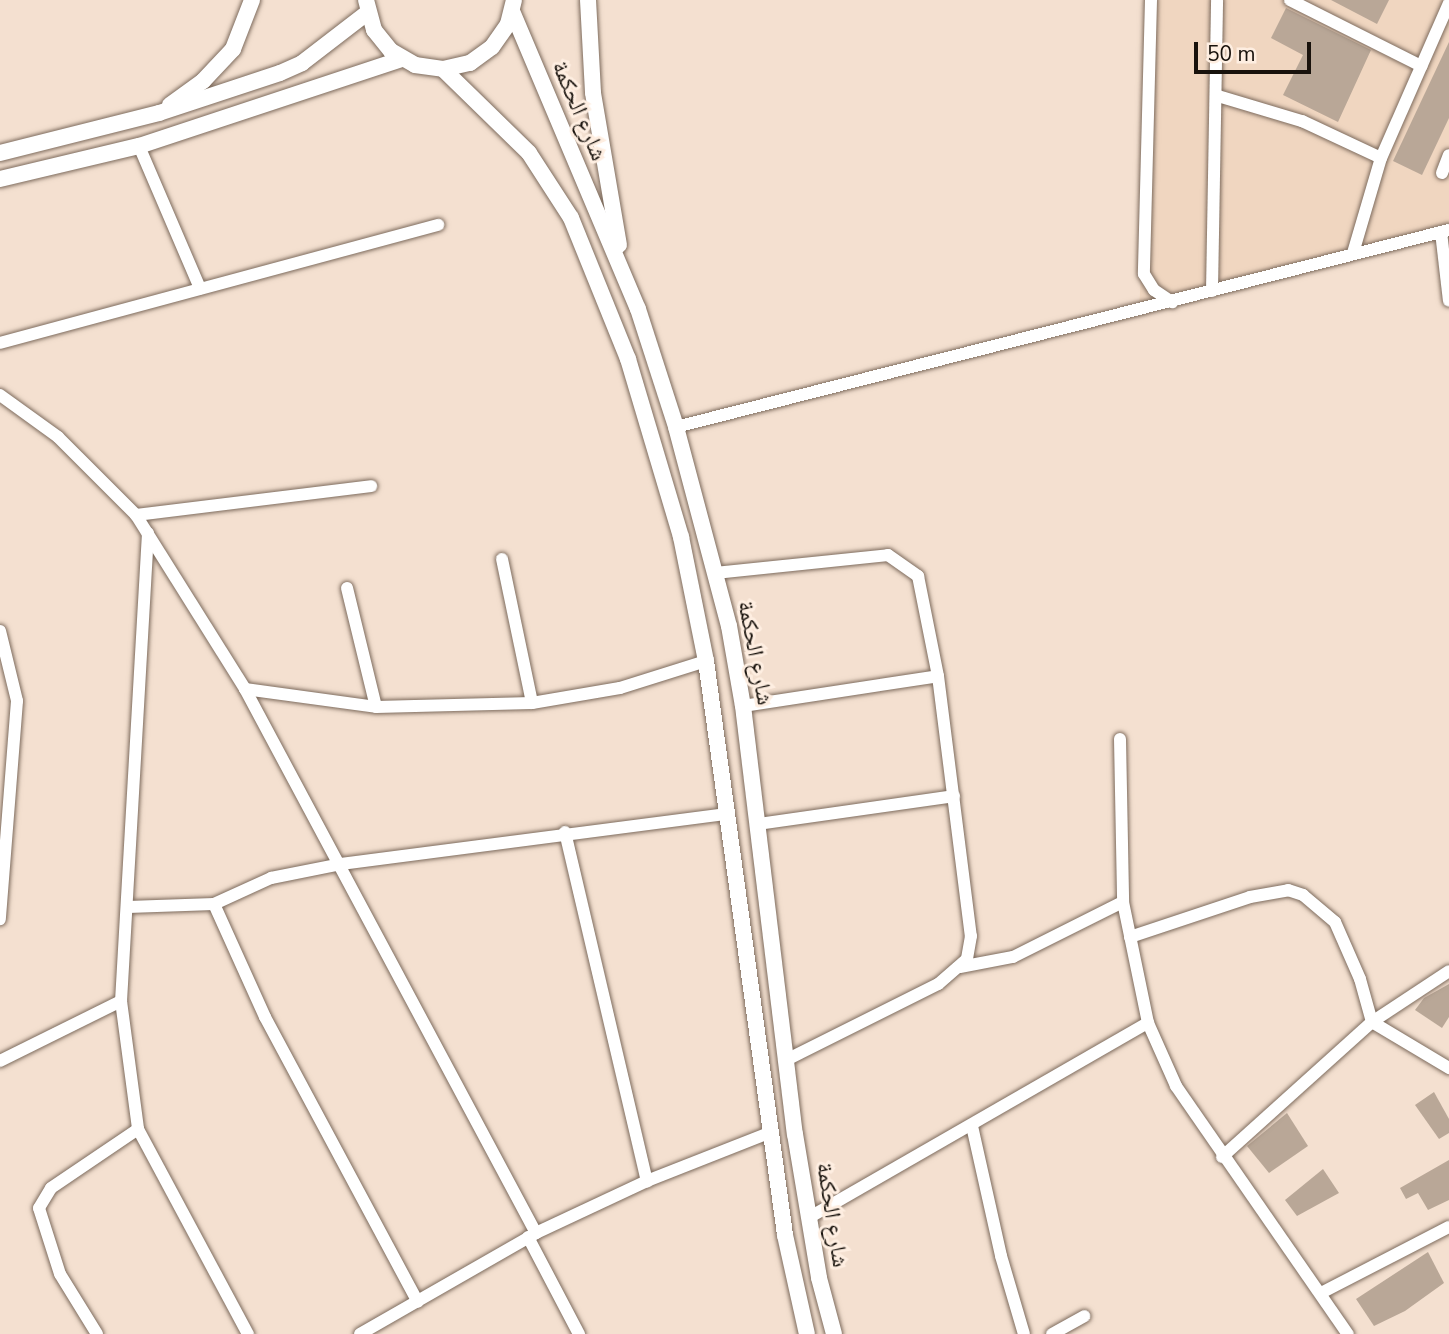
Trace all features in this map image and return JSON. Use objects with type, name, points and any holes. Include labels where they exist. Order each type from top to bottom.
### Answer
[{"type":"street","points":[[159,113],[219,66],[242,33],[252,0]]},
{"type":"street","points":[[588,0],[593,93],[624,272]]},
{"type":"street","points":[[1151,0],[1144,274],[1154,290],[1172,302]]},
{"type":"street","points":[[1212,291],[1218,96],[1217,0]]},
{"type":"street","points":[[1290,0],[1421,66]]},
{"type":"street","points":[[1353,253],[1381,158],[1449,3]]},
{"type":"street","points":[[0,153],[159,113],[281,73],[302,63],[366,7],[381,41],[402,59],[443,69],[470,63],[492,47],[513,6]]},
{"type":"street","name":"شارع الحكمة","points":[[513,6],[624,272],[676,427],[715,573],[743,706],[810,1217],[819,1278],[834,1334]]},
{"type":"street","points":[[0,179],[139,146],[402,59]]},
{"type":"street","points":[[443,69],[529,153],[571,218],[607,299],[650,429],[681,537],[706,661],[769,1133],[794,1286],[807,1334]]},
{"type":"street","points":[[1218,96],[1302,121],[1381,158]]},
{"type":"street","points":[[139,146],[200,288]]},
{"type":"street","points":[[1442,173],[1449,155]]},
{"type":"street","points":[[0,343],[438,225]]},
{"type":"street","points":[[676,427],[1445,231],[1449,301]]},
{"type":"street","points":[[0,395],[58,437],[136,515],[148,533],[244,689],[341,864],[532,1235],[579,1334]]},
{"type":"street","points":[[136,515],[371,486]]},
{"type":"street","points":[[148,533],[121,1001],[138,1129],[248,1334]]},
{"type":"street","points":[[715,573],[888,555],[918,576],[938,676],[971,936],[969,953],[960,967],[939,984],[788,1059]]},
{"type":"street","points":[[502,559],[532,703]]},
{"type":"street","points":[[347,588],[376,707]]},
{"type":"street","points":[[0,631],[17,701],[0,919]]},
{"type":"street","points":[[244,689],[376,707],[532,703],[620,688],[706,661]]},
{"type":"street","points":[[743,706],[938,676]]},
{"type":"street","points":[[1120,738],[1123,902],[1148,1023],[1176,1086],[1222,1157],[1348,1334]]},
{"type":"street","points":[[758,824],[954,796]]},
{"type":"street","points":[[128,907],[214,904],[271,878],[341,864],[565,832],[725,814]]},
{"type":"street","points":[[565,832],[647,1181]]},
{"type":"street","points":[[1130,937],[1250,897],[1289,890],[1303,895],[1335,922],[1360,979],[1371,1022],[1449,1068]]},
{"type":"street","points":[[960,967],[1013,957],[1123,902]]},
{"type":"street","points":[[214,904],[265,1017],[418,1302]]},
{"type":"street","points":[[1222,1157],[1371,1022],[1449,971]]},
{"type":"street","points":[[0,1061],[121,1001]]},
{"type":"street","points":[[810,1217],[972,1126],[1049,1076],[1148,1023]]},
{"type":"street","points":[[972,1126],[1001,1256],[1024,1334]]},
{"type":"street","points":[[97,1334],[60,1274],[39,1208],[51,1188],[138,1129]]},
{"type":"street","points":[[360,1334],[532,1235],[647,1181],[769,1133]]},
{"type":"street","points":[[1321,1293],[1449,1227]]},
{"type":"street","points":[[1052,1334],[1084,1316]]},
{"type":"shaded area","points":[[1158,0],[1449,0],[1449,223],[1139,309]]},
{"type":"building","points":[[1331,0],[1389,0],[1377,24]]},
{"type":"building","points":[[1286,8],[1371,50],[1338,122],[1283,95],[1303,55],[1271,38]]},
{"type":"building","points":[[1449,42],[1449,118],[1422,175],[1393,161]]},
{"type":"building","points":[[1449,984],[1449,1017],[1442,1028],[1415,1010],[1424,998]]},
{"type":"building","points":[[1434,1092],[1449,1119],[1449,1133],[1439,1139],[1415,1105]]},
{"type":"building","points":[[1287,1113],[1308,1146],[1269,1173],[1247,1146]]},
{"type":"building","points":[[1449,1160],[1449,1200],[1428,1210],[1418,1193],[1406,1199],[1400,1188]]},
{"type":"building","points":[[1323,1169],[1339,1193],[1297,1216],[1285,1200]]},
{"type":"building","points":[[1428,1252],[1444,1283],[1405,1311],[1374,1326],[1356,1299]]}]
